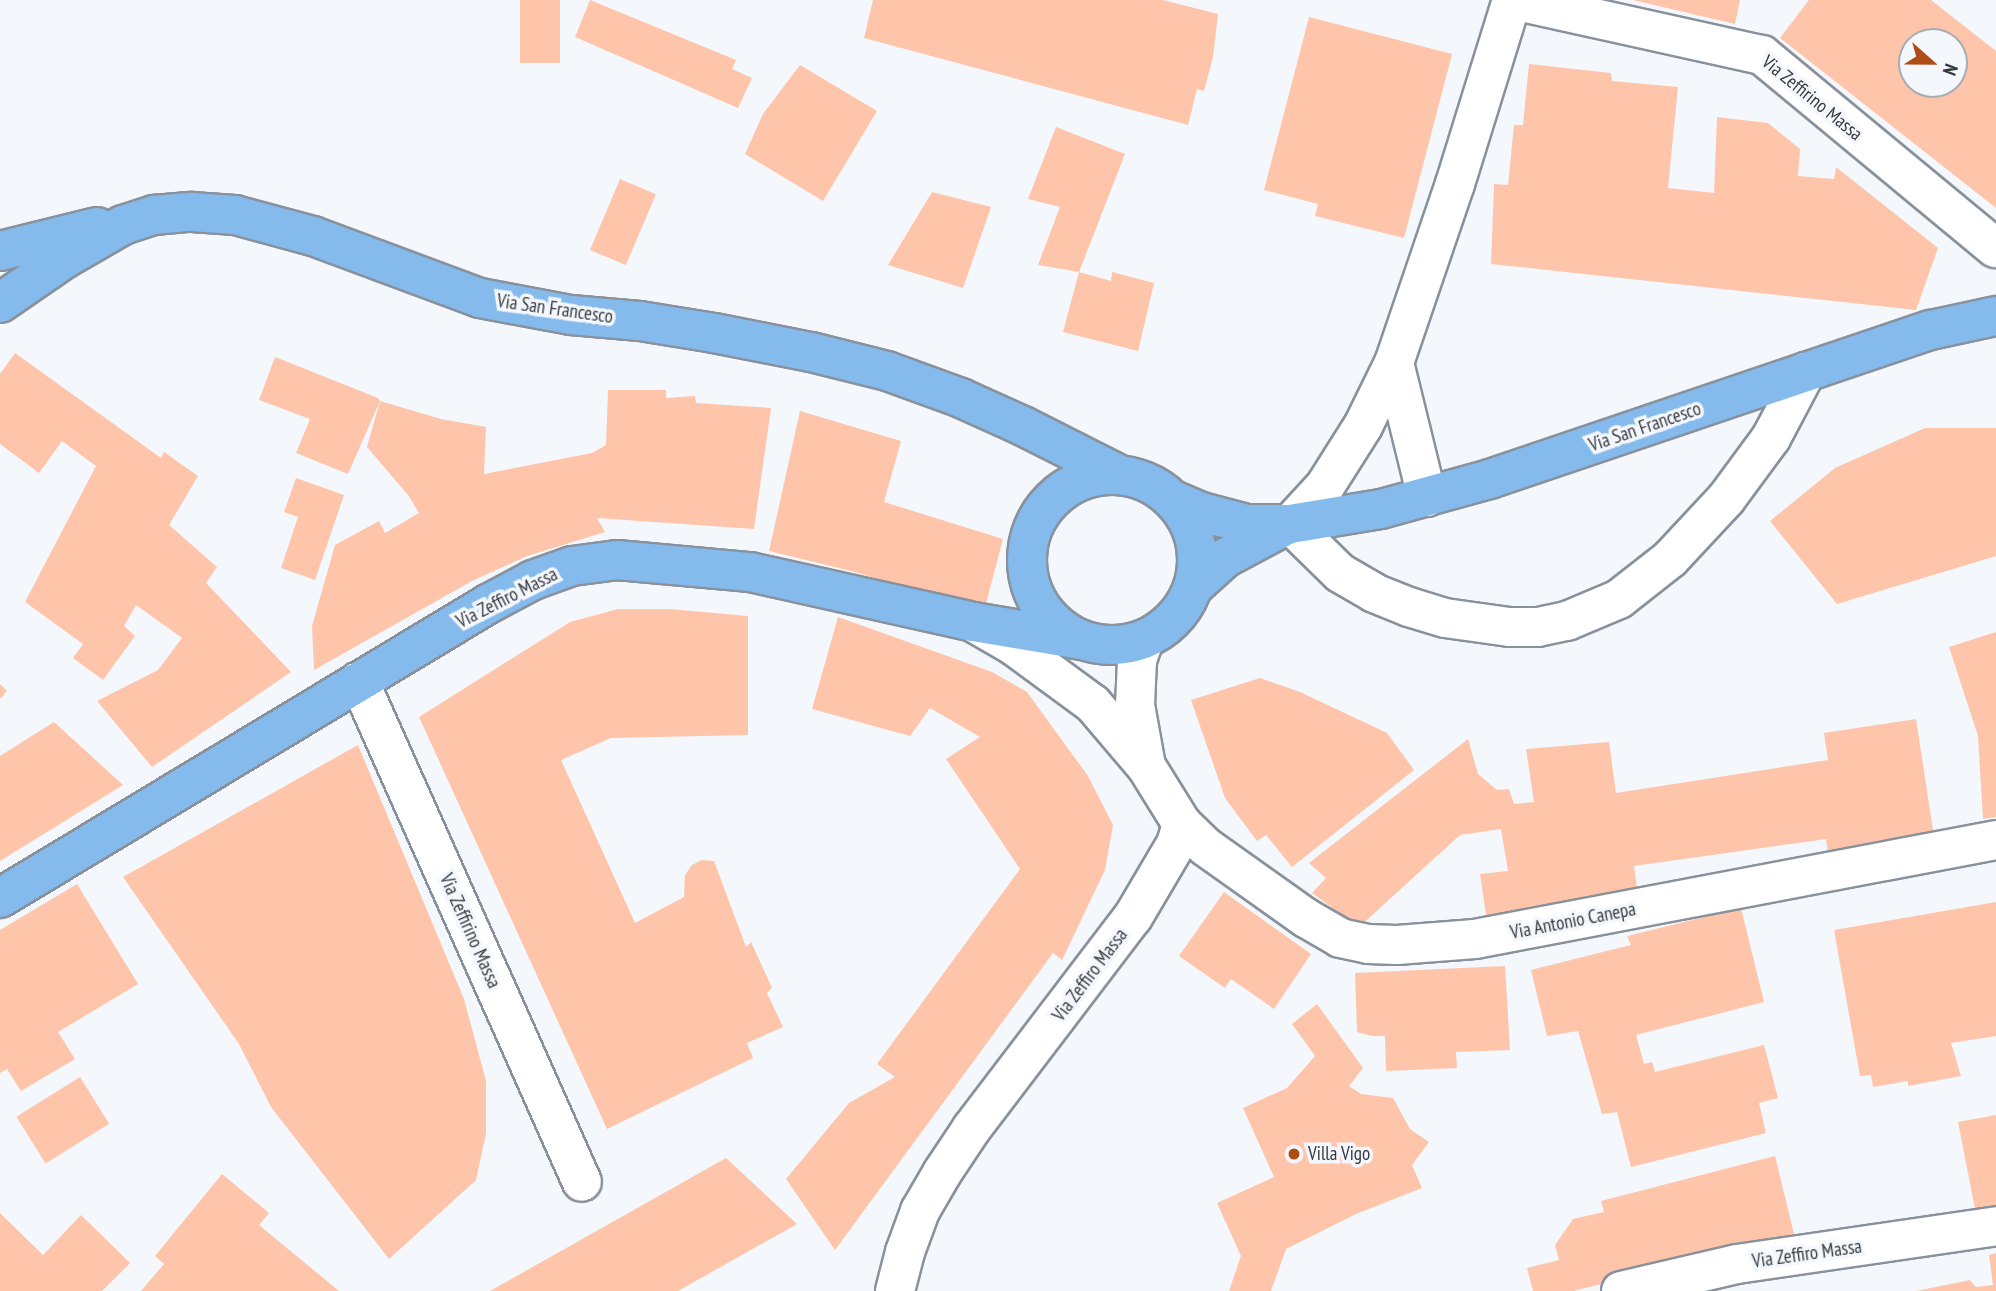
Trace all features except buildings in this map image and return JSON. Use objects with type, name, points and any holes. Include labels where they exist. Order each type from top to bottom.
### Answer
[{"type":"main road","name":"Via San Francesco","points":[[0,303],[64,259],[123,225],[154,215],[192,212],[235,215],[313,236],[480,298],[571,315],[640,321],[702,331],[823,355],[887,371],[961,398],[1120,475]]},
{"type":"main road","points":[[0,251],[88,227],[123,225]]},
{"type":"main road","name":"Via San Francesco","points":[[1172,500],[1201,512],[1247,524],[1290,524],[1381,509],[1490,480],[1931,330],[1996,316]]},
{"type":"main road","points":[[1120,475],[1150,484],[1172,500],[1183,512],[1195,539],[1197,571],[1183,608],[1168,625],[1144,640],[1117,645],[1082,640],[1053,622],[1035,597],[1028,573],[1028,549],[1037,522],[1052,500],[1073,485],[1093,477],[1120,475]]},
{"type":"main road","name":"Via San Francesco","points":[[1193,587],[1233,553],[1290,524]]},
{"type":"main road","name":"Via Zeffiro Massa","points":[[0,898],[359,681],[533,580],[572,566],[617,560],[750,572],[973,622],[1082,640]]},
{"type":"street","name":"Via Zeffirino Massa","points":[[1290,524],[1325,486],[1363,426],[1394,363],[1455,184],[1513,0],[1762,55],[1995,248]]},
{"type":"street","points":[[1394,363],[1427,497]]},
{"type":"street","points":[[1290,524],[1340,573],[1374,593],[1409,607],[1445,618],[1509,627],[1538,627],[1567,621],[1619,599],[1670,559],[1726,499],[1771,438],[1806,372]]},
{"type":"street","points":[[973,622],[1014,646],[1093,704],[1146,766],[1182,824]]},
{"type":"street","points":[[1144,640],[1137,660],[1135,705],[1146,766]]},
{"type":"street","name":"Via Zeffirino Massa","points":[[359,681],[582,1182]]},
{"type":"street","name":"Via Antonio Canepa","points":[[1182,824],[1206,847],[1306,918],[1340,938],[1368,944],[1396,945],[1475,939],[1996,841]]},
{"type":"street","name":"Via Zeffiro Massa","points":[[895,1291],[920,1210],[942,1172],[972,1128],[1133,917],[1176,844],[1182,824]]},
{"type":"street","name":"Via Zeffiro Massa","points":[[1621,1291],[1737,1264],[1996,1226]]},
{"type":"place","name":"Villa Vigo","points":[[1294,1154]]}]
